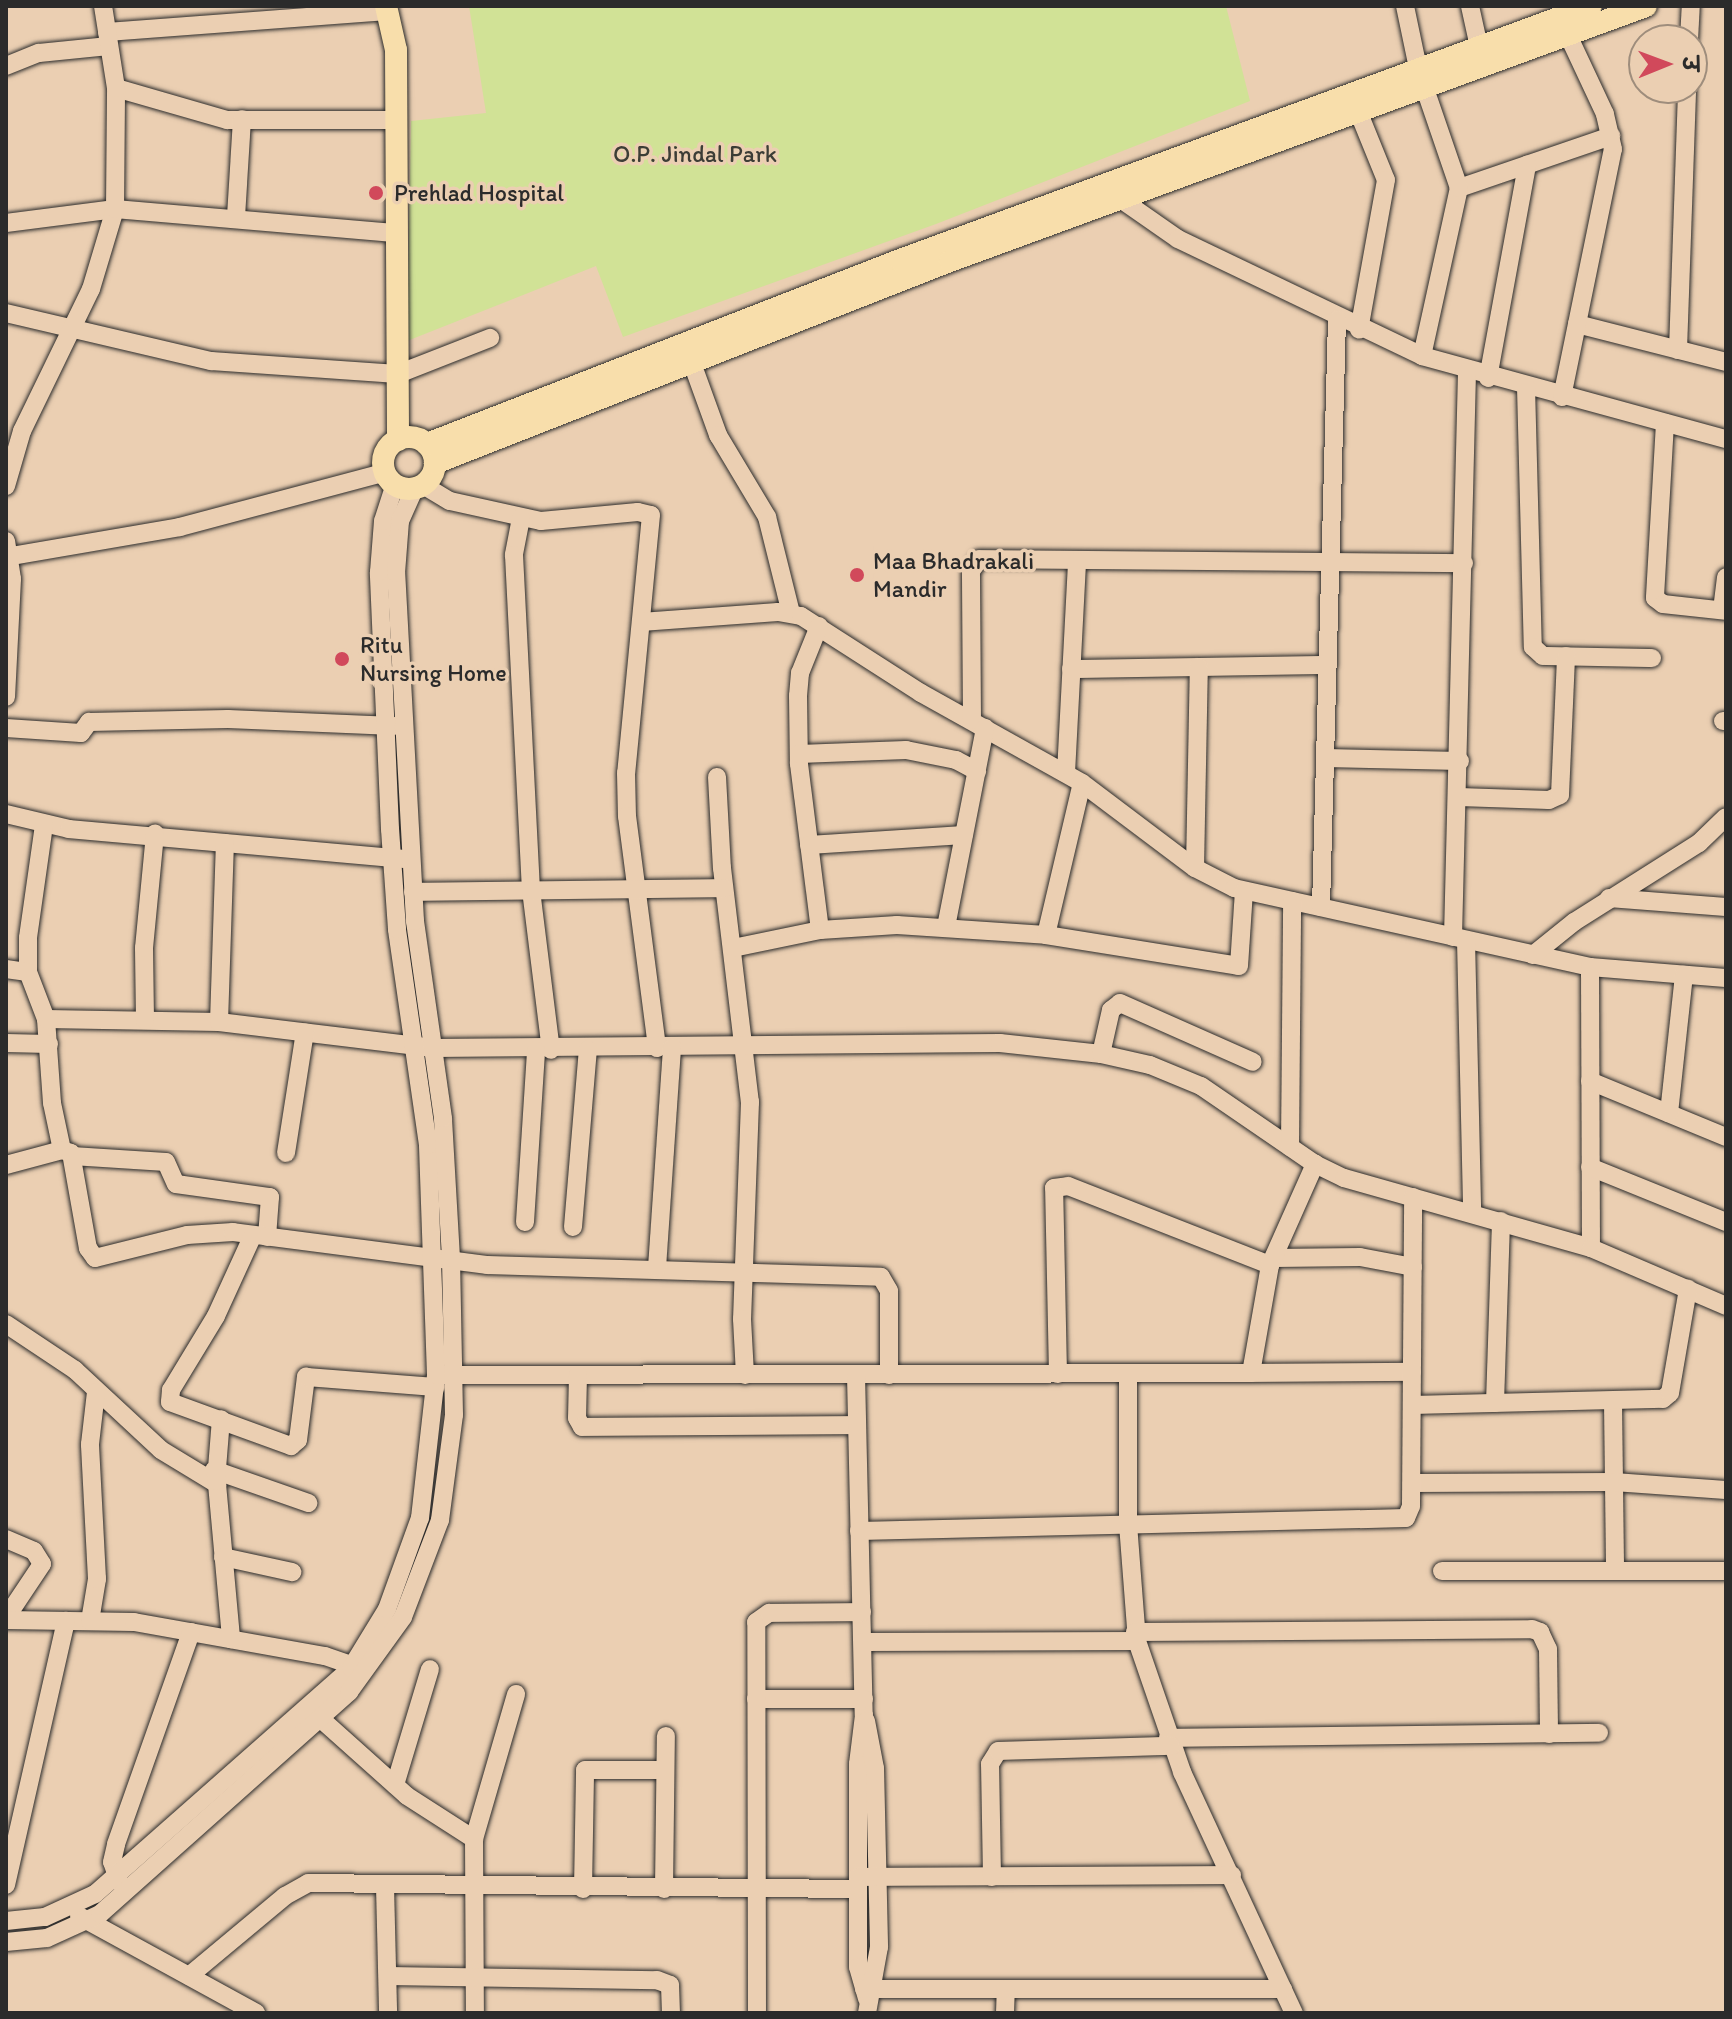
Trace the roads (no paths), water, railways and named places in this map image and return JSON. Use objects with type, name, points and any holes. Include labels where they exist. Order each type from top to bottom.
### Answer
[{"type":"main road","points":[[431,454],[692,363],[1112,193],[1358,111],[1479,47],[1591,6]]},
{"type":"main road","points":[[387,9],[396,50],[398,440],[384,458],[404,483],[431,454],[1421,77],[1568,35],[1646,6]]},
{"type":"main road","points":[[398,440],[414,438],[431,454]]},
{"type":"street","points":[[6,486],[22,431],[91,289],[115,209],[116,88],[103,6]]},
{"type":"street","points":[[1405,6],[1421,77],[1459,188],[1422,356]]},
{"type":"street","points":[[1470,6],[1479,47]]},
{"type":"street","points":[[6,66],[39,53],[108,39],[387,9]]},
{"type":"street","points":[[1562,397],[1612,166],[1611,136],[1568,35]]},
{"type":"street","points":[[116,88],[209,118],[396,120]]},
{"type":"street","points":[[1678,350],[1686,104]]},
{"type":"street","points":[[1358,111],[1386,180],[1359,330]]},
{"type":"street","points":[[236,217],[242,119]]},
{"type":"street","points":[[1459,188],[1611,136]]},
{"type":"street","points":[[1488,378],[1527,165]]},
{"type":"street","points":[[1112,193],[1178,239],[1359,330],[1422,356],[1488,378],[1726,439]]},
{"type":"street","points":[[6,223],[115,209],[397,233]]},
{"type":"street","points":[[6,313],[211,361],[398,374],[490,338]]},
{"type":"street","points":[[1321,907],[1337,319]]},
{"type":"street","points":[[1577,324],[1726,362]]},
{"type":"street","points":[[692,363],[718,435],[767,517],[791,613]]},
{"type":"street","points":[[1467,372],[1459,797],[1460,938],[1472,1212]]},
{"type":"street","points":[[1526,387],[1533,647],[1543,656],[1652,658]]},
{"type":"street","points":[[1665,423],[1655,598],[1663,604],[1724,610],[1726,577]]},
{"type":"street","points":[[404,483],[396,573],[392,858],[441,1256]]},
{"type":"street","points":[[6,697],[8,549],[180,527],[404,483],[450,501],[521,518],[562,523],[638,512],[651,515],[626,773],[636,889],[664,1048],[657,1268]]},
{"type":"street","points":[[521,518],[514,555],[531,890],[544,1050],[525,1222]]},
{"type":"street","points":[[946,927],[977,771],[979,724],[973,564],[988,559],[1464,563]]},
{"type":"street","points":[[1046,935],[1074,778],[1071,669],[1077,562]]},
{"type":"street","points":[[641,622],[791,613],[819,626],[864,658],[1074,778],[1195,868],[1244,891],[1590,967],[1726,978]]},
{"type":"street","points":[[819,626],[800,673],[799,754],[820,930]]},
{"type":"street","points":[[1459,797],[1549,800],[1560,795],[1566,656]]},
{"type":"street","points":[[1071,669],[1327,665]]},
{"type":"street","points":[[1195,868],[1199,667]]},
{"type":"street","points":[[6,728],[81,733],[86,722],[228,719],[394,726]]},
{"type":"street","points":[[6,1942],[47,1938],[86,1920],[120,1884],[360,1668],[387,1609],[420,1518],[442,1379],[441,1256],[433,1048],[394,726]]},
{"type":"street","points":[[799,754],[906,750],[945,757],[977,771]]},
{"type":"street","points":[[1325,758],[1460,761]]},
{"type":"street","points":[[717,777],[724,888],[747,1046],[743,1269],[745,1375]]},
{"type":"street","points":[[6,814],[44,825],[411,859]]},
{"type":"street","points":[[1533,955],[1609,898],[1699,843],[1726,817]]},
{"type":"street","points":[[44,825],[28,938],[28,972],[46,1019],[52,1103],[67,1153],[88,1248],[95,1258],[187,1235],[260,1236],[441,1256],[487,1265],[743,1269],[881,1277],[889,1291],[889,1375]]},
{"type":"street","points":[[145,1020],[144,948],[155,834]]},
{"type":"street","points":[[809,845],[964,835]]},
{"type":"street","points":[[219,1022],[225,843]]},
{"type":"street","points":[[413,892],[724,888]]},
{"type":"street","points":[[733,948],[820,930],[946,927],[1046,935],[1239,966],[1244,891]]},
{"type":"street","points":[[1609,898],[1726,907]]},
{"type":"street","points":[[1290,1147],[1292,901]]},
{"type":"street","points":[[1590,967],[1591,1248]]},
{"type":"street","points":[[6,969],[28,972]]},
{"type":"street","points":[[1669,1113],[1684,975]]},
{"type":"street","points":[[1101,1054],[1111,1010],[1120,1003],[1253,1062]]},
{"type":"street","points":[[46,1019],[219,1022],[433,1048],[588,1050],[1000,1043],[1101,1054],[1178,1075],[1315,1164],[1413,1197],[1591,1248],[1725,1302]]},
{"type":"street","points":[[286,1153],[305,1032]]},
{"type":"street","points":[[6,1043],[49,1044]]},
{"type":"street","points":[[573,1227],[588,1050]]},
{"type":"street","points":[[1590,1081],[1726,1137]]},
{"type":"street","points":[[6,1165],[67,1153],[166,1162],[176,1184],[270,1197],[260,1236],[169,1397],[291,1446],[298,1440],[306,1377],[442,1379],[578,1375],[1412,1372]]},
{"type":"street","points":[[1251,1373],[1272,1262],[1315,1164]]},
{"type":"street","points":[[1590,1167],[1726,1222]]},
{"type":"street","points":[[1058,1374],[1054,1188],[1068,1186],[1272,1262],[1360,1257],[1413,1267]]},
{"type":"street","points":[[859,1531],[1128,1524],[1398,1522],[1410,1512],[1412,1483],[1413,1197]]},
{"type":"street","points":[[1495,1403],[1501,1221]]},
{"type":"street","points":[[1412,1405],[1613,1402],[1667,1397],[1688,1289]]},
{"type":"street","points":[[6,1324],[45,1347],[161,1450],[216,1477],[308,1503]]},
{"type":"street","points":[[1128,1374],[1128,1524],[1136,1637],[1169,1742],[1294,2013]]},
{"type":"street","points":[[578,1375],[577,1418],[582,1427],[857,1425]]},
{"type":"street","points":[[856,1375],[864,1707],[858,1764],[858,1967],[867,1998]]},
{"type":"street","points":[[90,1621],[97,1579],[90,1444],[96,1392]]},
{"type":"street","points":[[1613,1402],[1615,1571]]},
{"type":"street","points":[[221,1419],[216,1477],[231,1639]]},
{"type":"street","points":[[1412,1483],[1614,1482],[1726,1490]]},
{"type":"street","points":[[6,1539],[34,1551],[42,1564],[6,1619]]},
{"type":"street","points":[[223,1557],[292,1572]]},
{"type":"street","points":[[1442,1571],[1726,1571]]},
{"type":"street","points":[[757,2013],[757,1616],[862,1612]]},
{"type":"street","points":[[6,1619],[134,1622],[231,1639],[360,1668]]},
{"type":"street","points":[[6,1885],[66,1621]]},
{"type":"street","points":[[863,1642],[1532,1629],[1540,1632],[1548,1649],[1549,1734]]},
{"type":"street","points":[[120,1884],[116,1844],[191,1632]]},
{"type":"street","points":[[395,1785],[430,1669]]},
{"type":"street","points":[[475,2013],[474,1839],[516,1694]]},
{"type":"street","points":[[756,1699],[864,1707]]},
{"type":"street","points":[[864,1707],[874,1753],[879,1947],[867,1998]]},
{"type":"street","points":[[314,1712],[395,1785],[474,1839]]},
{"type":"street","points":[[992,1877],[990,1764],[998,1751],[1169,1742],[1599,1733]]},
{"type":"street","points":[[664,1889],[666,1736]]},
{"type":"street","points":[[583,1889],[585,1770],[665,1770]]},
{"type":"street","points":[[189,1976],[295,1889],[320,1882],[385,1886],[757,1890],[858,1883],[878,1877],[1232,1875]]},
{"type":"street","points":[[6,1921],[45,1917],[120,1884]]},
{"type":"street","points":[[385,1886],[388,2013]]},
{"type":"street","points":[[67,1908],[256,2013]]},
{"type":"street","points":[[388,1976],[657,1980],[670,1985],[671,2013]]},
{"type":"street","points":[[867,1998],[1006,1989],[1283,1989]]},
{"type":"street","points":[[1005,2013],[1006,1989]]},
{"type":"place","name":"Prehlad Hospital","points":[[376,193]]},
{"type":"place","name":"Maa Bhadrakali Mandir","points":[[857,575]]},
{"type":"place","name":"Ritu Nursing Home","points":[[342,659]]},
{"type":"park label","name":"O.P. Jindal Park","points":[[695,154]]}]
